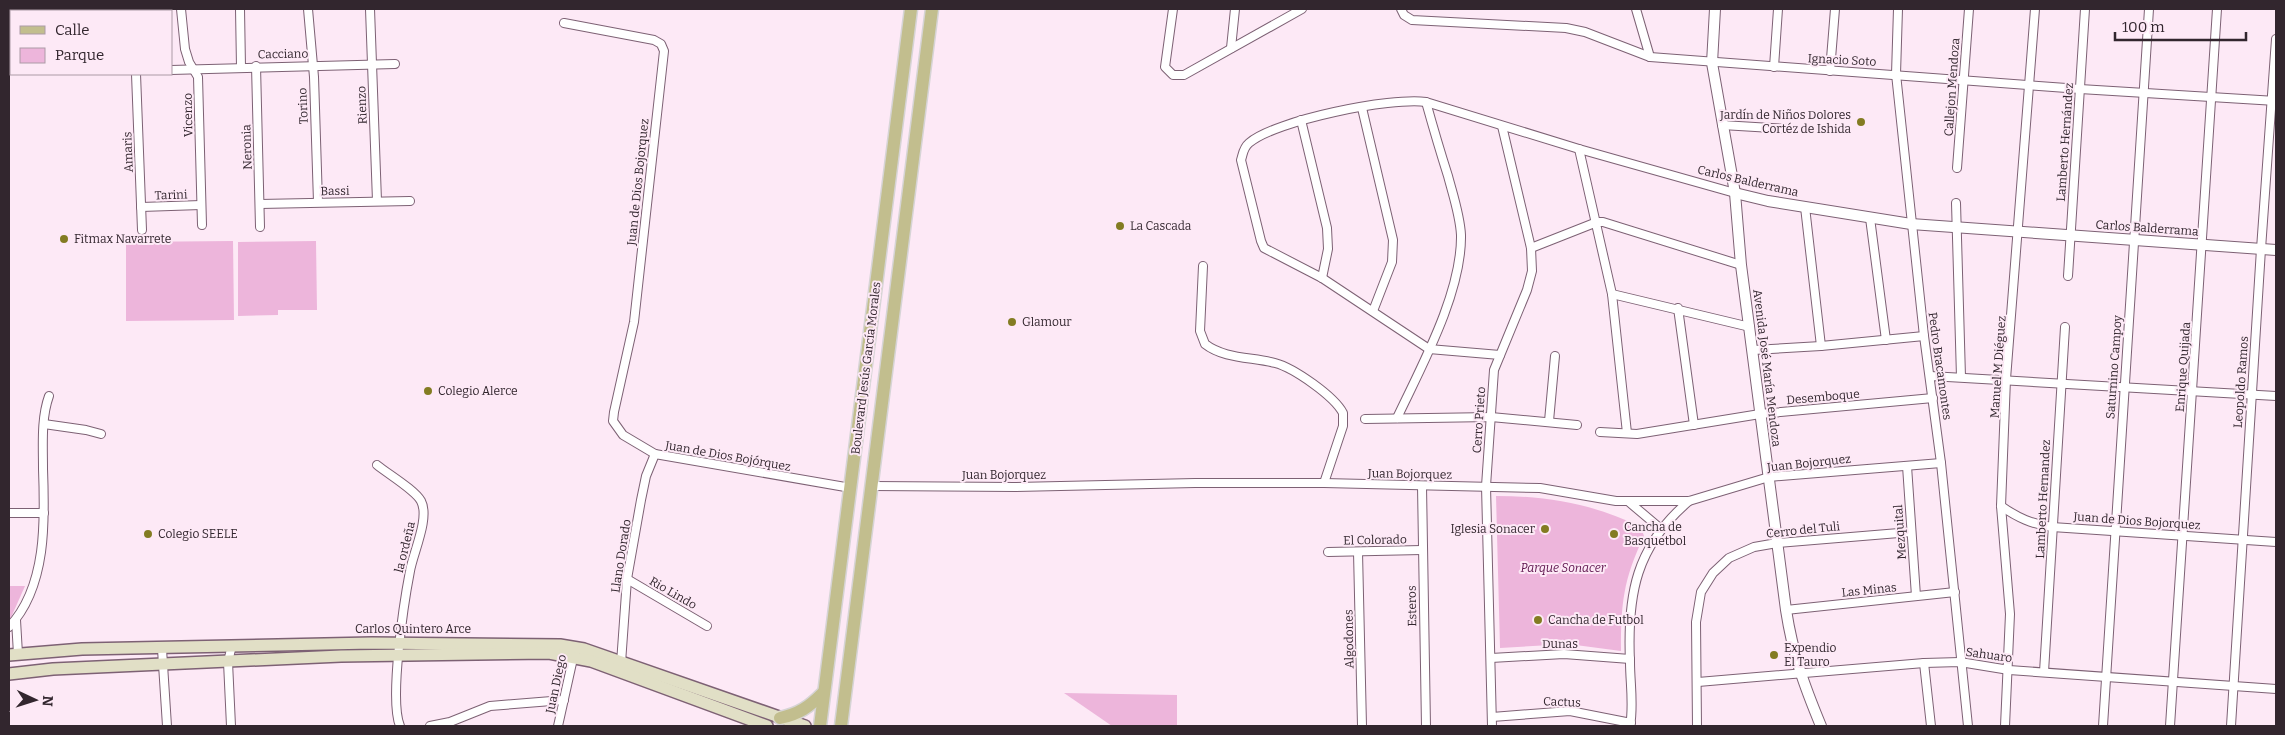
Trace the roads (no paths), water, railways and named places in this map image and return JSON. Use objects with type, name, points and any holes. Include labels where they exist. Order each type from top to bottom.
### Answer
[{"type":"main road","name":"Boulevard Jesús García Morales","points":[[820,726],[911,9]]},
{"type":"main road","name":"Boulevard Jesús García Morales","points":[[841,726],[932,9]]},
{"type":"main road","name":"Carlos Quintero Arce","points":[[13,655],[82,649],[162,649],[401,643],[524,643],[622,663],[707,698],[767,726]]},
{"type":"main road","name":"Carlos Quintero Arce","points":[[9,674],[52,669],[164,666],[314,657],[574,652],[707,698],[805,726]]},
{"type":"main road","points":[[780,718],[798,714],[823,693]]},
{"type":"main road","points":[[843,711],[851,726]]},
{"type":"street","name":"Vicenzo","points":[[182,9],[185,49],[199,85],[202,225]]},
{"type":"street","points":[[240,9],[241,67]]},
{"type":"street","name":"Torino","points":[[308,9],[318,202]]},
{"type":"street","name":"Rienzo","points":[[370,9],[377,201]]},
{"type":"street","points":[[1174,9],[1165,67],[1172,76],[1184,75],[1299,10]]},
{"type":"street","points":[[1231,48],[1236,9]]},
{"type":"street","name":"Ignacio Soto","points":[[1401,9],[1404,15],[1412,20],[1566,28],[1585,32],[1650,57],[1712,63],[1896,74],[1964,81],[2274,101]]},
{"type":"street","points":[[1636,9],[1650,57]]},
{"type":"street","name":"Avenida José María Mendoza","points":[[1714,9],[1712,63],[1735,193],[1741,265],[1786,610],[1792,644],[1800,673],[1821,726]]},
{"type":"street","points":[[1774,67],[1778,9]]},
{"type":"street","points":[[1830,71],[1834,9]]},
{"type":"street","name":"Pedro Bracamontes","points":[[1898,9],[1896,74],[1924,336],[1941,463],[1968,726]]},
{"type":"street","name":"Callejon Mendoza","points":[[1957,168],[1969,9]]},
{"type":"street","name":"Manuel M Diéguez","points":[[2005,726],[2010,614],[2001,506],[2006,379],[2031,85],[2035,9]]},
{"type":"street","name":"Lamberto Hernández","points":[[2068,276],[2085,9]]},
{"type":"street","name":"Saturnino Campoy","points":[[2103,726],[2150,9]]},
{"type":"street","name":"Enrique Quijada","points":[[2170,726],[2217,9]]},
{"type":"street","name":"Juan de Dios Bojorquez","points":[[564,23],[654,40],[661,44],[664,51],[634,322],[613,421]]},
{"type":"street","name":"Leopoldo Ramos","points":[[2231,726],[2260,249],[2274,101],[2276,39]]},
{"type":"street","name":"Cacciano","points":[[172,70],[256,66],[395,64]]},
{"type":"street","name":"Neronia","points":[[256,66],[260,227]]},
{"type":"street","name":"Amaris","points":[[136,75],[142,230]]},
{"type":"street","name":"Carlos Balderrama","points":[[1322,278],[1264,248],[1241,160],[1244,149],[1258,136],[1301,120],[1404,101],[1426,102],[1579,149],[1735,193],[1805,207],[1912,224],[2276,250]]},
{"type":"street","points":[[1397,418],[1428,349],[1452,288],[1461,236],[1458,211],[1426,102]]},
{"type":"street","points":[[1362,108],[1393,240],[1392,262],[1373,311]]},
{"type":"street","points":[[1301,120],[1327,228],[1328,249],[1322,278],[1428,349],[1500,355]]},
{"type":"street","points":[[1722,124],[1788,129]]},
{"type":"street","name":"Cerro Prieto","points":[[1492,726],[1486,486],[1494,370],[1527,290],[1532,271],[1531,248],[1502,126]]},
{"type":"street","points":[[1579,149],[1612,294],[1627,433]]},
{"type":"street","name":"Bassi","points":[[260,204],[410,201]]},
{"type":"street","points":[[1956,203],[1961,377]]},
{"type":"street","name":"Tarini","points":[[141,207],[201,205]]},
{"type":"street","points":[[1805,207],[1821,346]]},
{"type":"street","points":[[1870,218],[1886,340]]},
{"type":"street","points":[[1531,248],[1597,222],[1603,222],[1741,265]]},
{"type":"street","points":[[1203,266],[1200,331],[1205,344],[1218,352],[1275,362],[1286,366],[1316,386],[1343,413],[1343,426],[1324,483]]},
{"type":"street","points":[[1612,294],[1678,308],[1750,327]]},
{"type":"street","points":[[1678,308],[1694,425]]},
{"type":"street","name":"Lamberto Hernandez","points":[[2044,672],[2065,327]]},
{"type":"street","points":[[1753,350],[1821,346],[1924,336]]},
{"type":"street","points":[[1549,421],[1556,356]]},
{"type":"street","points":[[1930,376],[2252,393],[2276,396]]},
{"type":"street","points":[[9,627],[16,620],[30,591],[40,556],[44,513],[45,405],[49,396]]},
{"type":"street","name":"Desemboque","points":[[1600,432],[1637,434],[1760,414],[1933,398]]},
{"type":"street","points":[[1366,419],[1490,417],[1577,425]]},
{"type":"street","name":"Juan de Dios Bojórquez","points":[[613,421],[623,435],[655,454],[851,488]]},
{"type":"street","points":[[44,424],[101,434]]},
{"type":"street","name":"Llano Dorado","points":[[622,663],[628,579],[643,492],[655,454]]},
{"type":"street","name":"Juan Bojorquez","points":[[872,486],[1015,488],[1195,483],[1324,483],[1550,489],[1629,502],[1689,501],[1769,477],[1941,463]]},
{"type":"street","name":"la ordeña","points":[[377,465],[421,499],[425,515],[410,570],[399,655],[396,690],[400,726]]},
{"type":"street","name":"Mezquital","points":[[1907,466],[1916,596]]},
{"type":"street","name":"Esteros","points":[[1422,486],[1426,726]]},
{"type":"street","points":[[1630,725],[1633,588],[1650,544],[1672,515],[1689,501]]},
{"type":"street","points":[[1629,502],[1661,529]]},
{"type":"street","name":"Juan de Dios Bojorquez","points":[[2001,506],[2032,524],[2052,527],[2276,542]]},
{"type":"street","points":[[9,513],[44,513]]},
{"type":"street","name":"Cerro del Tuli","points":[[1697,726],[1696,622],[1701,592],[1713,573],[1729,558],[1754,548],[1777,543],[1911,532]]},
{"type":"street","name":"El Colorado","points":[[1328,552],[1422,550]]},
{"type":"street","name":"Algodones","points":[[1358,552],[1362,726]]},
{"type":"street","name":"Rio Lindo","points":[[628,579],[707,626]]},
{"type":"street","name":"Las Minas","points":[[1786,610],[1955,592]]},
{"type":"street","points":[[13,655],[18,639],[16,620]]},
{"type":"street","points":[[231,726],[228,662],[232,646]]},
{"type":"street","points":[[162,649],[166,726]]},
{"type":"street","name":"Juan Diego","points":[[558,726],[574,652]]},
{"type":"street","name":"Dunas","points":[[1491,658],[1564,654],[1630,659]]},
{"type":"street","name":"Sahuaro","points":[[1698,682],[1924,663],[1960,662],[2009,670],[2276,688]]},
{"type":"street","points":[[1924,663],[1931,726]]},
{"type":"street","points":[[430,726],[450,722],[490,706],[564,700]]},
{"type":"street","name":"Cactus","points":[[1492,717],[1570,711],[1630,725]]},
{"type":"place","name":"Jardín de Niños Dolores Cortéz de Ishida","points":[[1861,122]]},
{"type":"place","name":"La Cascada","points":[[1120,226]]},
{"type":"place","name":"Fitmax Navarrete","points":[[64,239]]},
{"type":"place","name":"Glamour","points":[[1012,322]]},
{"type":"place","name":"Colegio Alerce","points":[[428,391]]},
{"type":"place","name":"Iglesia Sonacer","points":[[1545,529]]},
{"type":"place","name":"Colegio SEELE","points":[[148,534]]},
{"type":"place","name":"Cancha de Basquetbol","points":[[1614,534]]},
{"type":"place","name":"Cancha de Futbol","points":[[1538,620]]},
{"type":"place","name":"Expendio El Tauro","points":[[1774,655]]},
{"type":"park label","name":"Parque Sonacer","points":[[1563,568]]}]
